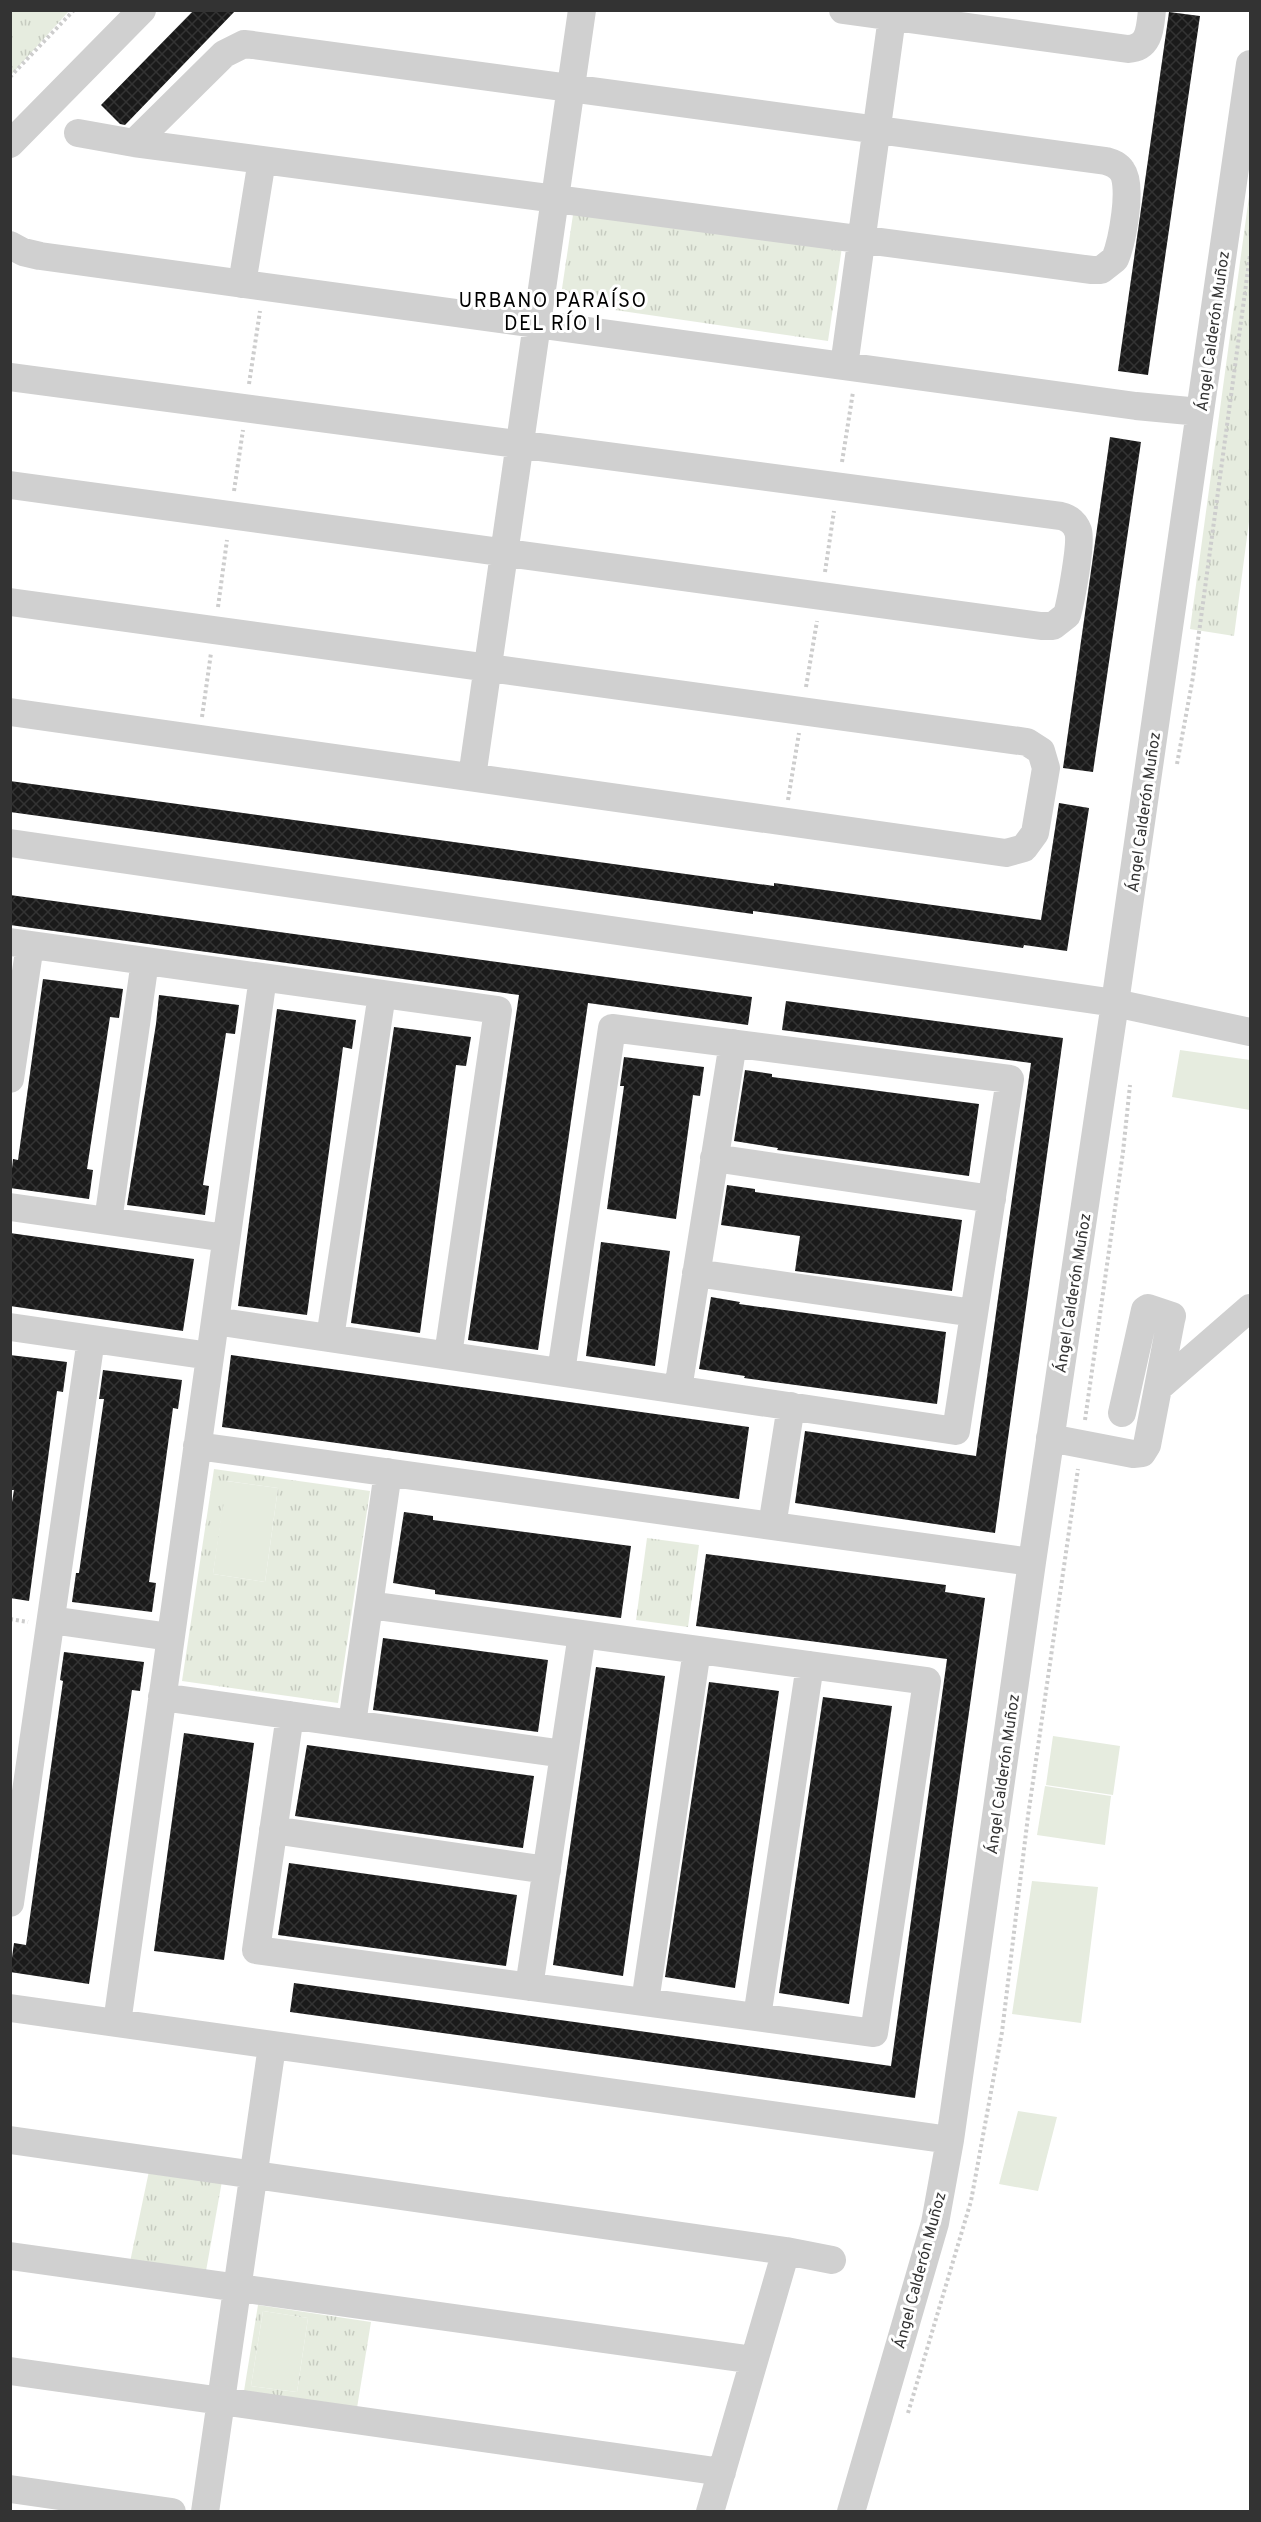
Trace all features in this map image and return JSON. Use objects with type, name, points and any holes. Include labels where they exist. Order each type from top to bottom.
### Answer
[{"type":"street","points":[[10,144],[142,10]]},
{"type":"street","points":[[472,777],[582,10]]},
{"type":"street","points":[[843,10],[892,14],[1128,49],[1142,46],[1146,40],[1152,10]]},
{"type":"street","points":[[844,366],[892,14]]},
{"type":"street","points":[[78,133],[134,143],[1101,270],[1115,259],[1118,251],[1128,188],[1123,171],[1116,165],[1106,162],[244,44],[224,54],[134,143]]},
{"type":"street","name":"Ángel Calderón Muñoz","points":[[851,2511],[935,2223],[950,2140],[1251,64]]},
{"type":"street","points":[[242,284],[262,160]]},
{"type":"street","points":[[10,245],[23,252],[40,256],[1136,406],[1200,412]]},
{"type":"street","points":[[10,377],[1061,516],[1068,518],[1078,532],[1067,615],[1053,626],[1041,626],[10,485]]},
{"type":"street","points":[[10,602],[1027,742],[1041,751],[1046,768],[1035,833],[1024,848],[1006,853],[10,712]]},
{"type":"street","points":[[10,843],[1115,1003],[1251,1032]]},
{"type":"street","points":[[10,1079],[20,944],[498,1010],[448,1355]]},
{"type":"street","points":[[108,1221],[145,961]]},
{"type":"street","points":[[117,2023],[263,977]]},
{"type":"street","points":[[330,1338],[381,994]]},
{"type":"street","points":[[215,1321],[956,1431],[1010,1078],[612,1028],[561,1372]]},
{"type":"street","points":[[678,1389],[733,1043]]},
{"type":"street","points":[[714,1158],[992,1199]]},
{"type":"street","points":[[10,1207],[226,1238]]},
{"type":"street","points":[[696,1273],[974,1312]]},
{"type":"street","points":[[1050,1438],[1133,1454],[1142,1453],[1147,1445],[1172,1316],[1148,1308],[1143,1315],[1122,1413]]},
{"type":"street","points":[[1158,1388],[1251,1308]]},
{"type":"street","points":[[10,1327],[210,1356]]},
{"type":"street","points":[[10,1904],[91,1339]]},
{"type":"street","points":[[772,1526],[791,1406]]},
{"type":"street","points":[[197,1446],[1032,1562]]},
{"type":"street","points":[[352,1724],[388,1472]]},
{"type":"street","points":[[290,1715],[256,1950],[874,2033],[927,1681],[369,1605]]},
{"type":"street","points":[[51,1620],[170,1637]]},
{"type":"street","points":[[529,1987],[582,1634]]},
{"type":"street","points":[[645,2002],[697,1650]]},
{"type":"street","points":[[757,2018],[810,1665]]},
{"type":"street","points":[[162,1697],[564,1754]]},
{"type":"street","points":[[273,1830],[547,1870]]},
{"type":"street","points":[[10,2008],[950,2140]]},
{"type":"street","points":[[205,2511],[272,2046]]},
{"type":"street","points":[[10,2140],[786,2251],[832,2260]]},
{"type":"street","points":[[710,2511],[786,2251]]},
{"type":"street","points":[[10,2256],[754,2360]]},
{"type":"street","points":[[10,2372],[722,2472]]},
{"type":"street","points":[[10,2489],[172,2511]]},
{"type":"path","points":[[10,77],[74,10]]},
{"type":"path","points":[[1176,767],[1193,677],[1251,255]]},
{"type":"path","points":[[906,2420],[971,2201],[1002,2032],[1028,1816],[1124,1152],[1131,1074]]},
{"type":"green space","points":[[10,11],[69,11],[11,75]]},
{"type":"green space","points":[[1250,189],[1250,514],[1234,636],[1190,629]]},
{"type":"green space","points":[[574,208],[842,247],[828,341],[560,302]]},
{"type":"green space","points":[[1180,1050],[1250,1060],[1250,1110],[1172,1097]]},
{"type":"green space","points":[[214,1469],[370,1491],[338,1703],[182,1681]],"holes":[[[227,1481],[278,1488],[265,1582],[213,1574]]]},
{"type":"green space","points":[[226,1481],[278,1488],[265,1582],[213,1574]]},
{"type":"green space","points":[[647,1538],[699,1545],[688,1627],[636,1620]]},
{"type":"green space","points":[[1053,1736],[1120,1746],[1113,1795],[1046,1785]]},
{"type":"green space","points":[[1045,1786],[1111,1796],[1105,1845],[1037,1835]]},
{"type":"green space","points":[[1032,1881],[1098,1887],[1081,2023],[1012,2014]]},
{"type":"green space","points":[[1018,2111],[1057,2117],[1038,2191],[999,2184]]},
{"type":"green space","points":[[149,2171],[222,2181],[206,2271],[130,2262]]},
{"type":"green space","points":[[258,2305],[371,2322],[357,2408],[244,2391]],"holes":[[[263,2311],[308,2318],[297,2392],[251,2386]]]},
{"type":"green space","points":[[263,2311],[308,2318],[297,2392],[251,2386]]},
{"type":"building","points":[[194,10],[236,10],[125,125],[120,124],[101,105]]},
{"type":"building","points":[[1169,12],[1200,16],[1148,375],[1118,371]]},
{"type":"building","points":[[1110,437],[1141,442],[1093,772],[1063,768]]},
{"type":"building","points":[[10,781],[774,886],[774,883],[1041,920],[1059,803],[1089,808],[1067,951],[1024,945],[1023,948],[753,911],[753,914],[10,812]]},
{"type":"building","points":[[10,895],[752,997],[748,1025],[588,1003],[538,1350],[468,1340],[519,995],[10,925]]},
{"type":"building","points":[[43,979],[123,989],[119,1018],[110,1017],[87,1169],[93,1170],[89,1199],[10,1188],[13,1159],[18,1160]]},
{"type":"building","points":[[159,995],[239,1005],[235,1034],[226,1033],[203,1185],[209,1186],[205,1215],[127,1205]]},
{"type":"building","points":[[786,1001],[1063,1038],[995,1533],[795,1503],[805,1431],[976,1456],[1031,1063],[782,1030]]},
{"type":"building","points":[[277,1009],[356,1020],[352,1049],[343,1047],[307,1315],[238,1306]]},
{"type":"building","points":[[394,1027],[471,1037],[466,1066],[456,1065],[420,1333],[351,1323]]},
{"type":"building","points":[[624,1057],[704,1067],[700,1096],[693,1095],[676,1219],[607,1209],[624,1086],[620,1086]]},
{"type":"building","points":[[745,1070],[772,1074],[772,1077],[979,1104],[969,1176],[777,1150],[778,1148],[734,1141]]},
{"type":"building","points":[[727,1185],[755,1189],[755,1192],[962,1220],[952,1291],[795,1271],[800,1236],[721,1225]]},
{"type":"building","points":[[10,1233],[194,1259],[183,1331],[10,1306]]},
{"type":"building","points":[[601,1242],[670,1251],[655,1366],[586,1356]]},
{"type":"building","points":[[711,1297],[740,1302],[739,1304],[946,1332],[937,1404],[744,1378],[745,1376],[699,1369]]},
{"type":"building","points":[[10,1355],[67,1362],[63,1392],[57,1391],[29,1601],[10,1598],[10,1514],[14,1490],[10,1490]]},
{"type":"building","points":[[231,1355],[749,1427],[739,1499],[222,1427]]},
{"type":"building","points":[[103,1370],[182,1380],[178,1409],[173,1408],[149,1582],[156,1583],[152,1612],[72,1602],[76,1573],[79,1573],[104,1399],[99,1399]]},
{"type":"building","points":[[404,1512],[433,1516],[433,1520],[631,1546],[621,1618],[435,1594],[435,1590],[393,1583]]},
{"type":"building","points":[[706,1554],[946,1585],[945,1592],[985,1598],[915,2098],[290,2012],[294,1983],[891,2066],[947,1659],[696,1626]]},
{"type":"building","points":[[383,1638],[548,1660],[538,1732],[373,1710]]},
{"type":"building","points":[[64,1652],[144,1662],[140,1691],[132,1690],[89,1984],[10,1972],[14,1943],[26,1945],[63,1681],[60,1680]]},
{"type":"building","points":[[596,1667],[665,1676],[623,1976],[553,1965]]},
{"type":"building","points":[[709,1682],[779,1691],[735,1988],[665,1977]]},
{"type":"building","points":[[823,1697],[892,1706],[849,2004],[779,1993]]},
{"type":"building","points":[[184,1733],[254,1743],[224,1960],[154,1951]]},
{"type":"building","points":[[307,1745],[534,1776],[523,1848],[295,1816]]},
{"type":"building","points":[[289,1863],[517,1895],[506,1966],[278,1935]]},
{"type":"district","name":"URBANO PARAÍSO DEL RÍO I","points":[[553,312]]}]
